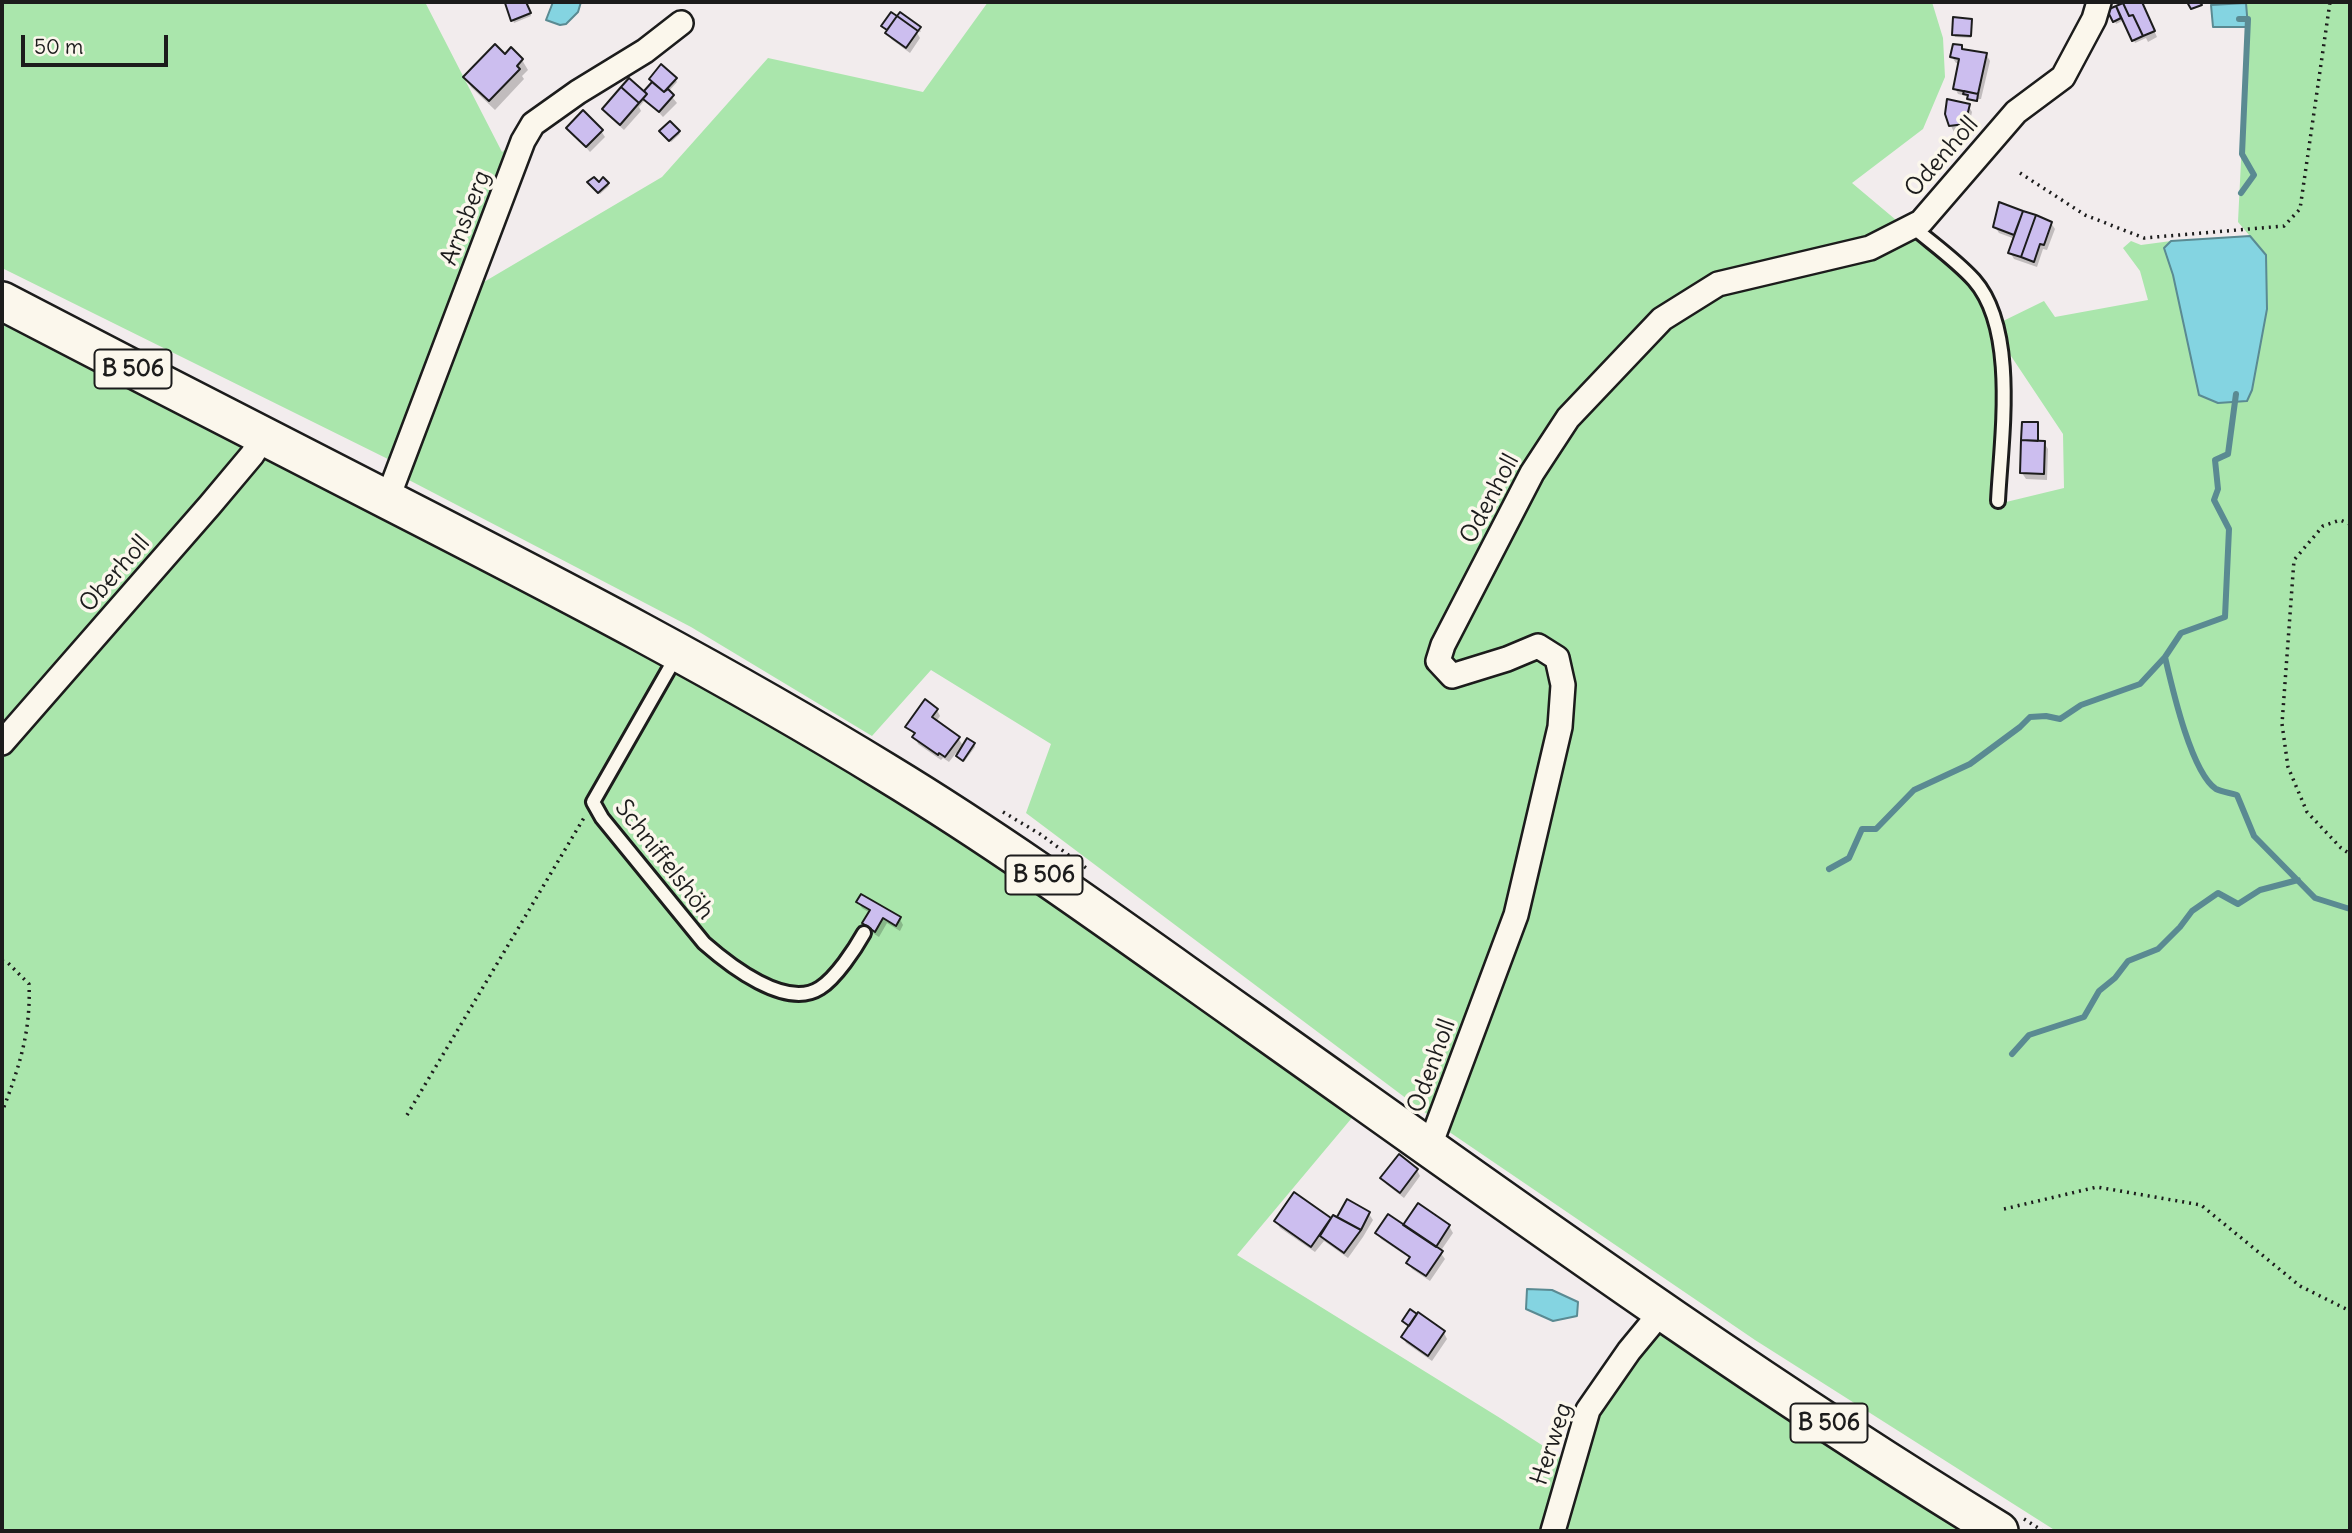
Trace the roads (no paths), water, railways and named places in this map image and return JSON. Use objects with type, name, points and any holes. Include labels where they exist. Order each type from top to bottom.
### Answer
[{"type":"main road","name":"B 506","points":[[2,302],[679,652],[889,773],[1009,851],[1662,1311],[1882,1459],[1998,1531]]},
{"type":"street","name":"Odenholl","points":[[1429,1148],[1516,915],[1560,727],[1563,685],[1557,658],[1538,646],[1452,676],[1438,661],[1443,645],[1526,485],[1568,418],[1662,319],[1718,285],[1870,248],[1921,222],[2016,112],[2063,77],[2094,19],[2099,2]]},
{"type":"street","name":"Arnsberg","points":[[387,500],[523,141],[533,124],[645,51],[681,23]]},
{"type":"street","name":"Oberholl","points":[[2,743],[211,506],[252,456],[264,436]]},
{"type":"street","name":"Herweg","points":[[1553,1531],[1588,1410],[1629,1351],[1662,1311]]},
{"type":"lane","points":[[1913,227],[1975,281],[1989,307],[2000,342],[2004,384],[1998,501]]},
{"type":"lane","name":"Schniffelshöh","points":[[679,652],[593,802],[602,818],[704,943],[724,961],[753,980],[798,995],[822,988],[849,958],[864,933]]},
{"type":"water","points":[[553,2],[581,2],[578,12],[566,24],[560,25],[546,20]]},
{"type":"water","points":[[2246,3],[2248,27],[2213,27],[2211,5]]},
{"type":"water","points":[[2250,236],[2266,255],[2267,309],[2252,390],[2247,401],[2218,403],[2199,395],[2173,275],[2164,248],[2171,241]]},
{"type":"water","points":[[1527,1289],[1552,1290],[1578,1302],[1577,1316],[1553,1321],[1526,1309]]},
{"type":"waterway","points":[[2239,19],[2248,19],[2242,154],[2254,175],[2241,193]]},
{"type":"waterway","points":[[2236,394],[2228,454],[2215,460],[2218,489],[2214,500],[2229,529],[2225,617],[2181,633],[2165,657],[2184,728],[2198,765],[2207,780],[2216,789],[2237,795],[2254,836],[2315,898],[2350,909]]},
{"type":"waterway","points":[[1829,869],[1849,858],[1862,829],[1876,829],[1914,790],[1970,764],[2030,717],[2060,719],[2081,705],[2140,684],[2165,657]]},
{"type":"waterway","points":[[2012,1054],[2029,1035],[2084,1017],[2099,991],[2115,978],[2128,961],[2158,949],[2192,911],[2218,893],[2238,904],[2260,890],[2298,880]]}]
